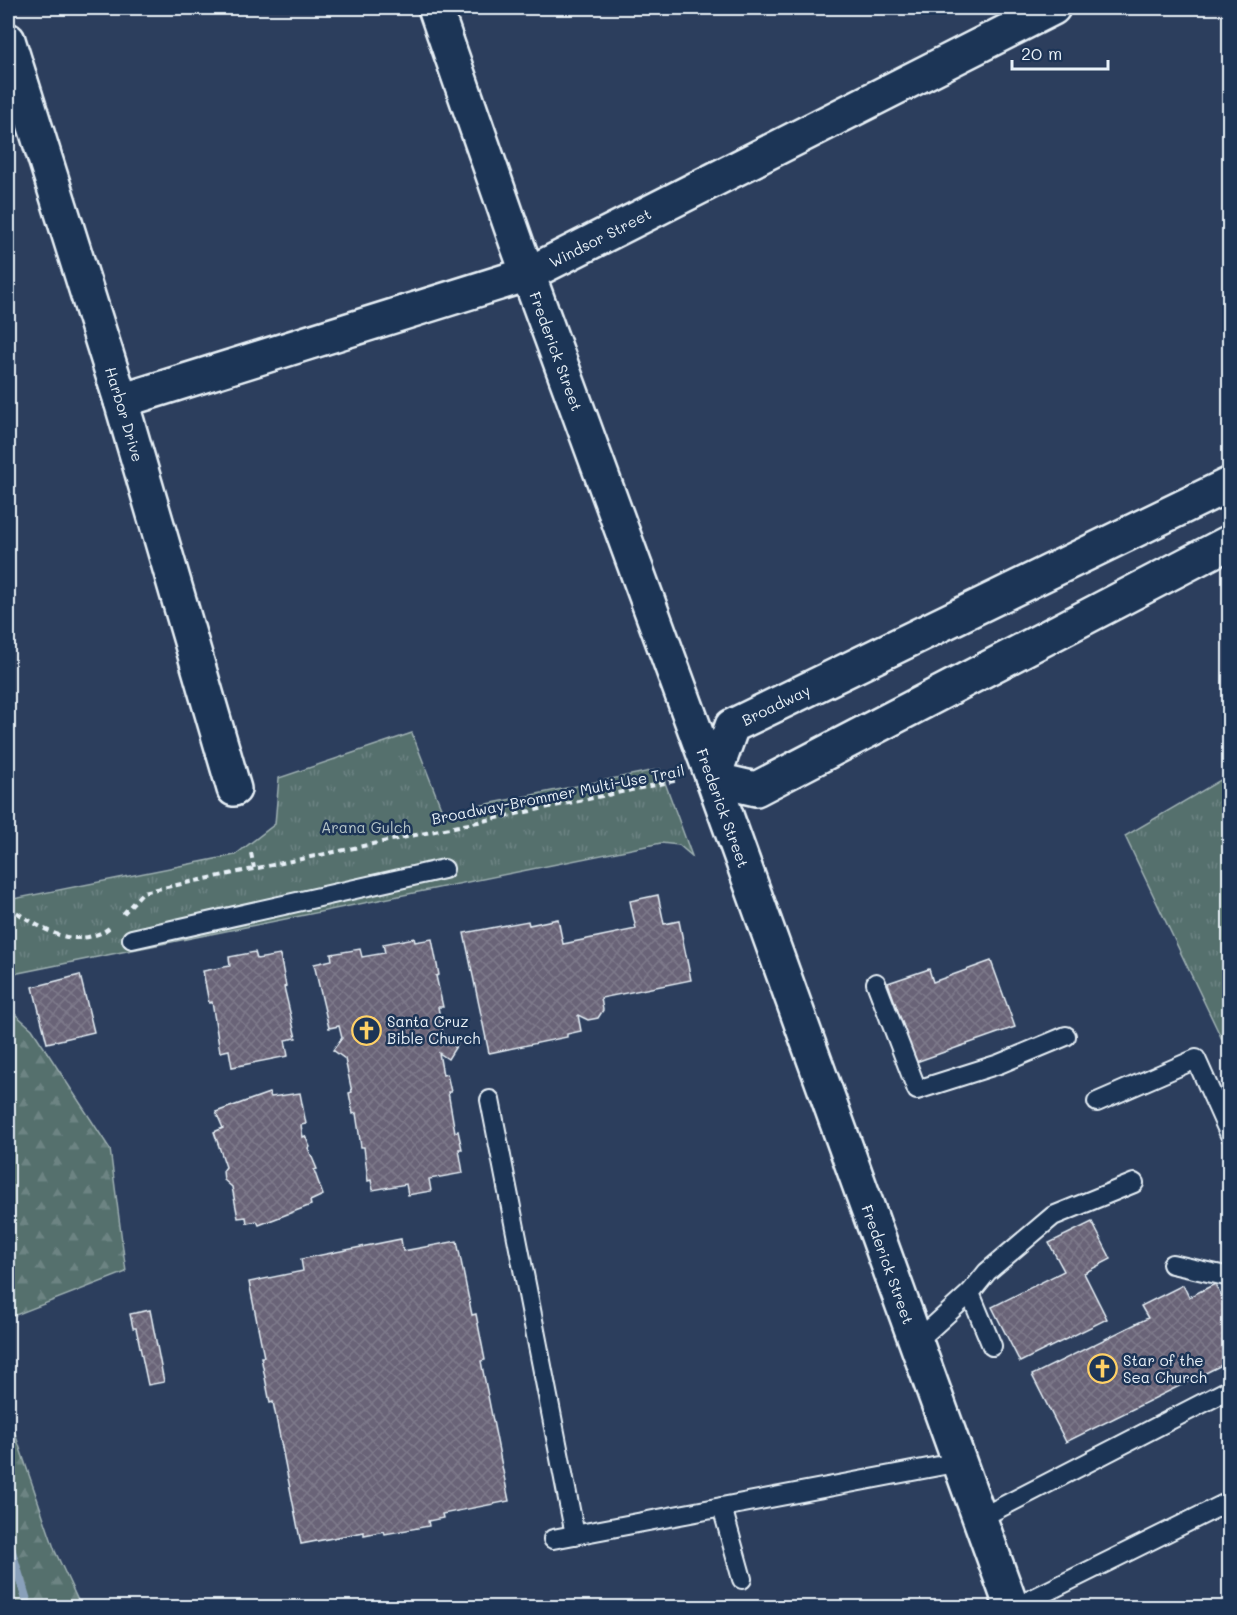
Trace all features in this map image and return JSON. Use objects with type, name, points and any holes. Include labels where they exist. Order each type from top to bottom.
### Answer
[{"type":"street","name":"Frederick Street","points":[[435,8],[528,274],[1013,1608]]},
{"type":"street","name":"Windsor Street","points":[[121,401],[528,274],[1053,8]]},
{"type":"street","name":"Harbor Drive","points":[[8,40],[121,401],[234,789]]},
{"type":"street","name":"Broadway","points":[[713,779],[732,726],[1230,484]]},
{"type":"street","points":[[713,779],[756,789],[1230,542]]},
{"type":"lane","points":[[132,939],[444,869]]},
{"type":"lane","points":[[876,983],[918,1090],[999,1064],[1066,1036]]},
{"type":"lane","points":[[1096,1102],[1196,1059],[1230,1135]]},
{"type":"lane","points":[[490,1100],[575,1535]]},
{"type":"lane","points":[[916,1342],[970,1293],[987,1272],[1053,1216],[1134,1183]]},
{"type":"lane","points":[[1172,1264],[1230,1277]]},
{"type":"lane","points":[[970,1293],[992,1346]]},
{"type":"lane","points":[[980,1518],[1230,1389]]},
{"type":"lane","points":[[553,1539],[960,1462]]},
{"type":"lane","points":[[1013,1608],[1230,1501]]},
{"type":"lane","points":[[722,1507],[742,1579]]},
{"type":"path","name":"Broadway-Brommer Multi-Use Trail","points":[[119,918],[143,892],[678,780],[713,779]]},
{"type":"path","points":[[251,853],[254,868]]},
{"type":"path","points":[[8,907],[58,935],[82,939],[105,932],[112,925]]},
{"type":"green space","name":"Arana Gulch","points":[[412,733],[443,813],[660,769],[692,856],[679,845],[661,843],[8,975],[8,900],[235,855],[275,824],[279,778]]},
{"type":"green space","points":[[1229,775],[1229,1054],[1125,836]]},
{"type":"green space","points":[[8,1008],[32,1029],[110,1149],[126,1272],[8,1318]]},
{"type":"green space","points":[[8,1413],[55,1551],[81,1607],[16,1607],[8,1582]]},
{"type":"building","points":[[658,895],[664,924],[679,921],[691,980],[601,998],[603,1010],[598,1018],[588,1020],[578,1015],[581,1031],[567,1034],[567,1037],[489,1053],[464,933],[528,921],[529,925],[558,919],[563,944],[636,929],[630,901]]},
{"type":"building","points":[[414,938],[415,942],[432,939],[439,975],[436,976],[443,1007],[438,1007],[443,1034],[458,1043],[448,1059],[439,1053],[443,1075],[447,1074],[451,1092],[448,1092],[455,1132],[458,1131],[462,1149],[459,1149],[463,1173],[429,1179],[431,1191],[408,1195],[406,1184],[373,1190],[371,1180],[368,1181],[364,1147],[361,1147],[356,1113],[353,1114],[349,1093],[352,1092],[345,1059],[333,1050],[342,1038],[339,1026],[329,1028],[314,964],[332,960],[331,954],[360,949],[362,957],[385,953],[383,944]]},
{"type":"building","points":[[255,952],[257,959],[280,955],[286,986],[284,987],[296,1038],[285,1040],[288,1056],[232,1067],[229,1050],[220,1052],[212,1002],[209,1003],[203,971],[230,966],[229,957]]},
{"type":"building","points":[[991,961],[1015,1027],[916,1062],[888,983],[929,969],[933,982]]},
{"type":"building","points":[[80,975],[94,1032],[47,1043],[33,987]]},
{"type":"building","points":[[269,1093],[271,1097],[300,1093],[306,1124],[301,1125],[303,1137],[305,1136],[310,1147],[308,1148],[317,1169],[314,1170],[323,1195],[310,1201],[311,1205],[259,1225],[257,1221],[247,1223],[246,1217],[238,1218],[232,1187],[224,1180],[223,1171],[226,1167],[214,1132],[223,1128],[216,1112]]},
{"type":"building","points":[[1092,1222],[1111,1259],[1084,1273],[1107,1319],[1020,1362],[992,1307],[1064,1271],[1049,1243]]},
{"type":"building","points":[[401,1239],[403,1251],[457,1241],[472,1315],[476,1314],[485,1360],[481,1361],[509,1501],[442,1514],[443,1518],[428,1521],[429,1526],[385,1534],[384,1531],[364,1535],[364,1532],[301,1544],[273,1402],[270,1403],[261,1357],[264,1357],[249,1282],[303,1271],[301,1259]]},
{"type":"building","points":[[1215,1284],[1230,1314],[1230,1361],[1066,1442],[1032,1375],[1148,1318],[1141,1306],[1183,1285],[1189,1297]]},
{"type":"building","points":[[150,1310],[164,1382],[148,1385],[136,1328],[133,1328],[130,1314]]},
{"type":"waterway","points":[[8,1540],[29,1608]]},
{"type":"place","name":"Santa Cruz Bible Church","points":[[366,1030]]},
{"type":"place","name":"Star of the Sea Church","points":[[1102,1369]]}]
